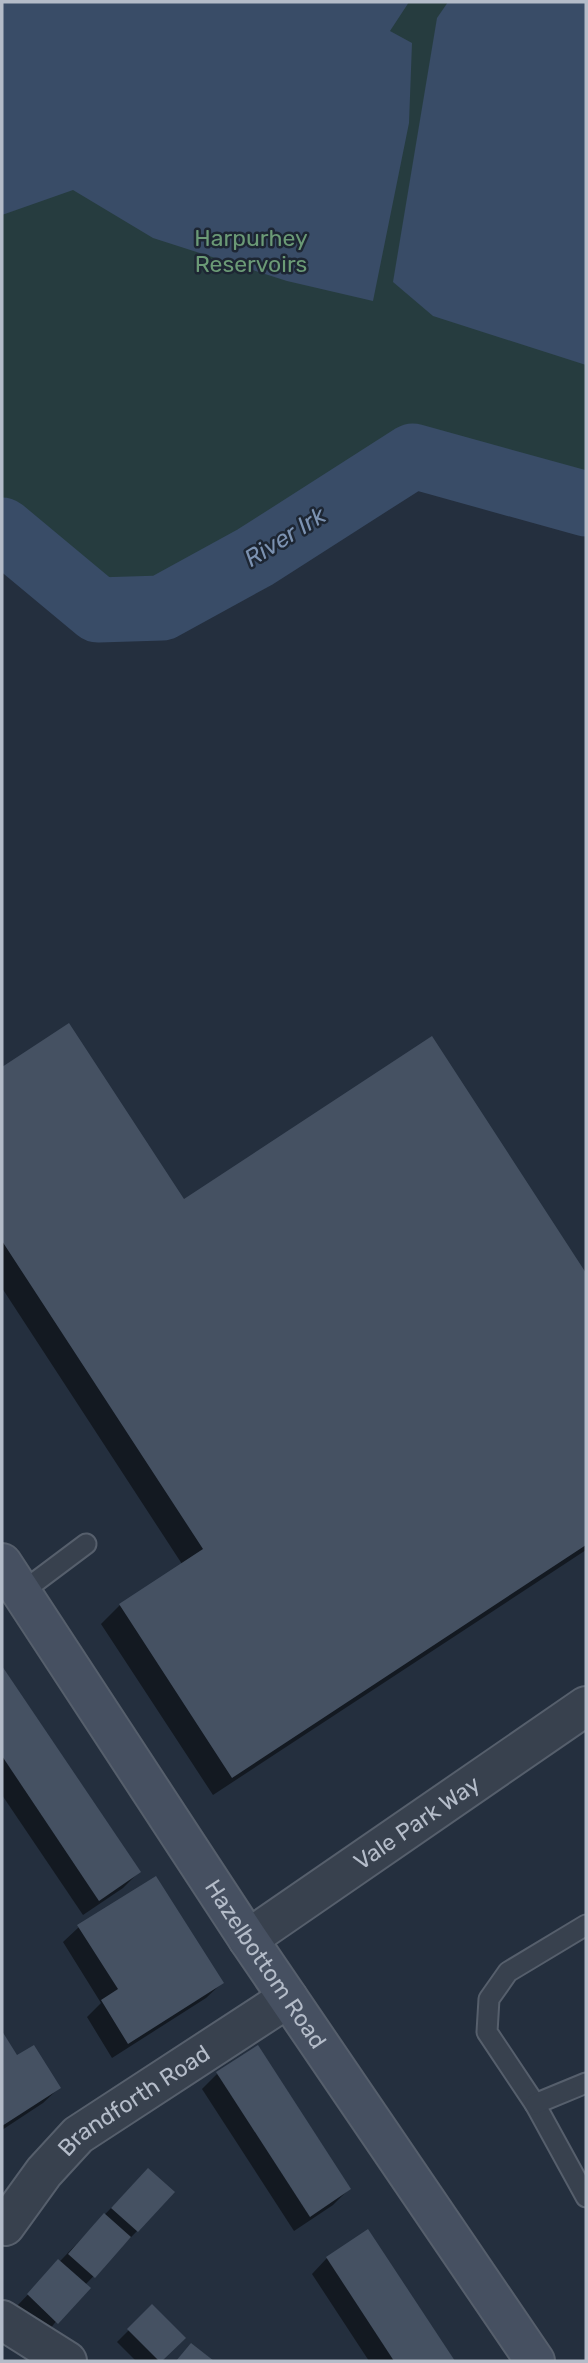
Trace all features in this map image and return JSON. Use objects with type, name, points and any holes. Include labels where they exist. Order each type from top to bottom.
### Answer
[{"type":"street","name":"Hazelbottom Road","points":[[12,1577],[248,1939],[535,2361]]},
{"type":"street","name":"Vale Park Way","points":[[248,1939],[586,1706]]},
{"type":"street","name":"Brandforth Road","points":[[3,2227],[44,2172],[78,2135],[288,1998]]},
{"type":"street","points":[[2,2320],[67,2361]]},
{"type":"lane","points":[[12,1577],[86,1544]]},
{"type":"lane","points":[[586,1925],[508,1972],[489,1999],[487,2032],[535,2104],[586,2197]]},
{"type":"lane","points":[[535,2104],[586,2083]]},
{"type":"green space","name":"Harpurhey Reservoirs","points":[[2,2],[586,2],[586,487],[414,443],[166,585],[100,587],[2,502]]},
{"type":"water","points":[[2,2],[409,2],[390,31],[412,43],[409,123],[373,301],[287,281],[153,238],[73,190],[2,215]]},
{"type":"water","points":[[448,2],[586,2],[586,365],[433,316],[393,282],[437,18]]},
{"type":"building","points":[[69,1023],[184,1199],[432,1036],[586,1273],[586,1545],[232,1778],[119,1604],[203,1549],[2,1241],[2,1067]]},
{"type":"building","points":[[2,1666],[141,1872],[99,1901],[2,1756]]},
{"type":"building","points":[[156,1876],[224,1983],[128,2044],[101,2000],[118,1989],[77,1925]]},
{"type":"building","points":[[2,2031],[17,2055],[34,2045],[61,2088],[2,2126]]},
{"type":"building","points":[[258,2045],[351,2189],[310,2217],[216,2072]]},
{"type":"building","points":[[148,2168],[175,2192],[138,2232],[111,2208]]},
{"type":"building","points":[[104,2213],[131,2237],[95,2278],[68,2254]]},
{"type":"building","points":[[368,2229],[455,2361],[394,2361],[326,2257]]},
{"type":"building","points":[[58,2259],[91,2288],[58,2324],[27,2294]]},
{"type":"building","points":[[152,2304],[186,2338],[162,2361],[127,2329]]},
{"type":"building","points":[[191,2343],[214,2361],[176,2361]]},
{"type":"waterway","name":"River Irk","points":[[2,530],[98,610],[162,608],[255,557],[413,456],[586,504]]}]
